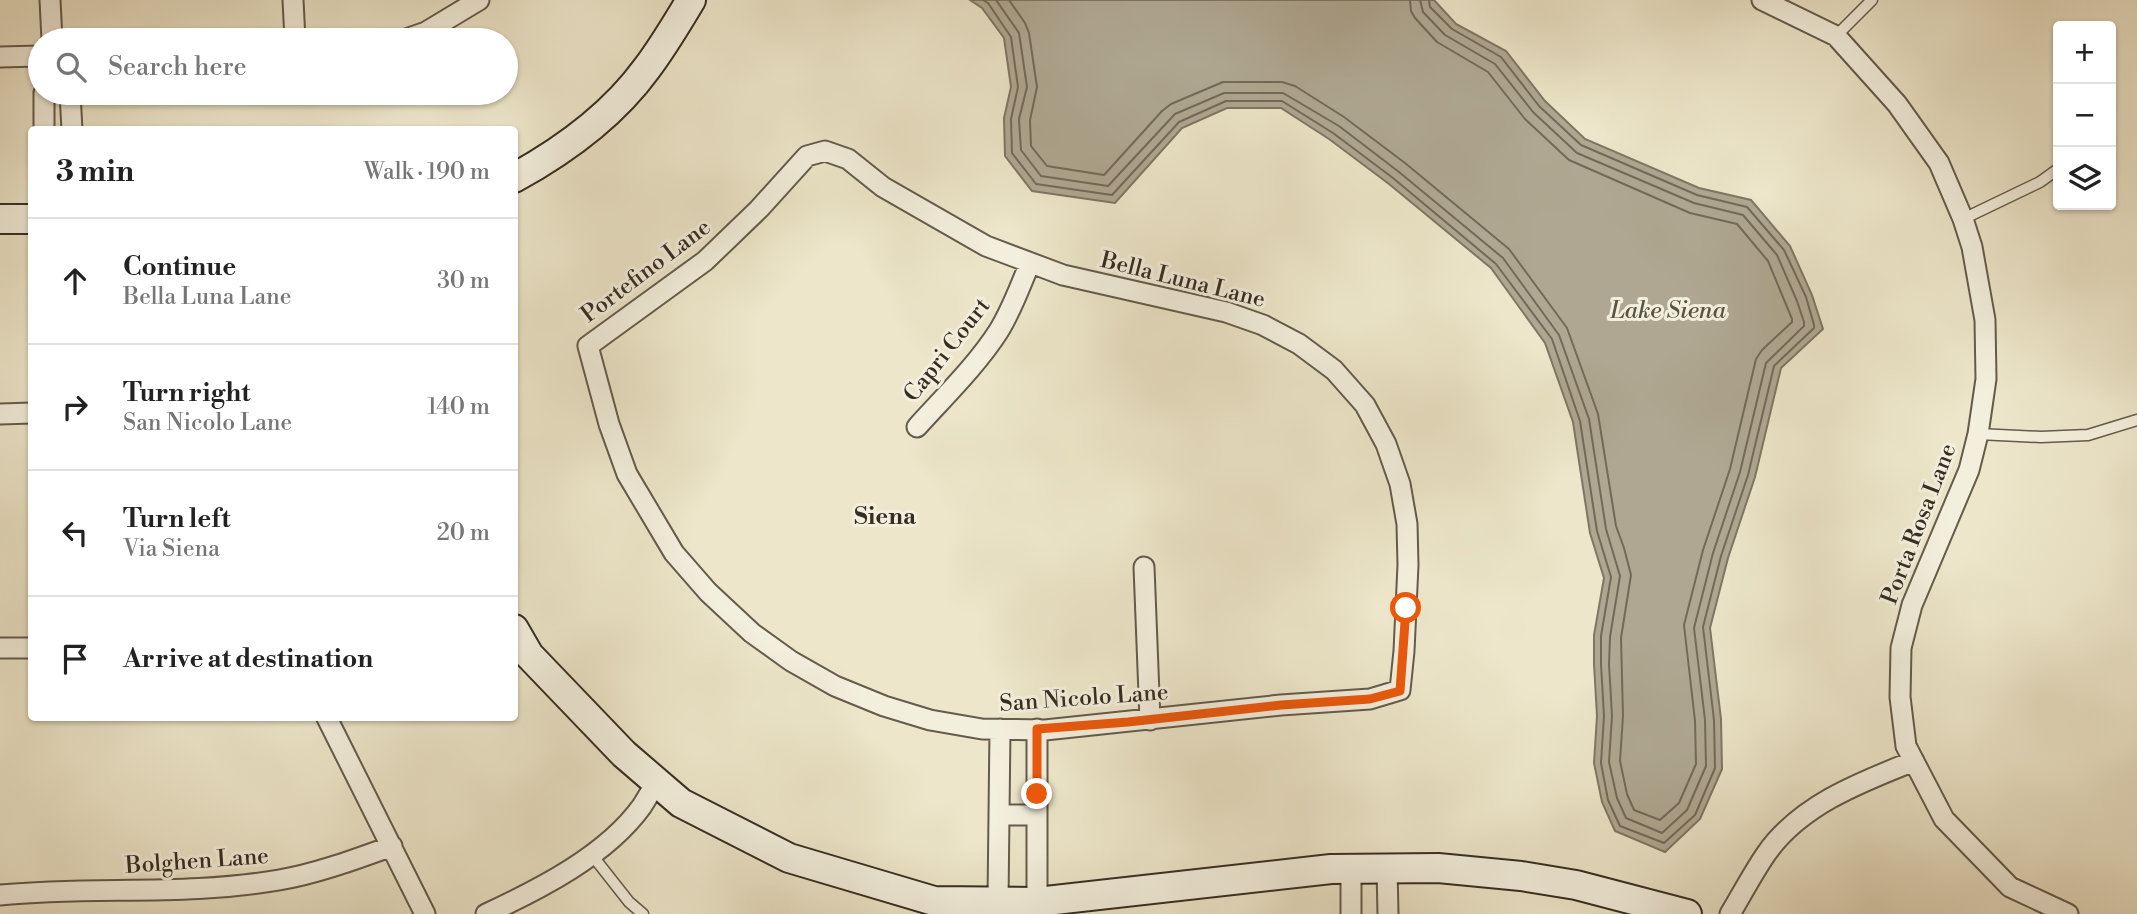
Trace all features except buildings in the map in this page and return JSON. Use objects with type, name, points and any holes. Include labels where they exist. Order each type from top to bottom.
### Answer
[{"type":"street","points":[[50,0],[51,28]]},
{"type":"street","points":[[293,0],[294,28]]},
{"type":"street","points":[[433,28],[479,0]]},
{"type":"street","points":[[518,176],[552,158],[607,115],[646,70],[691,0]]},
{"type":"street","name":"Porta Rosa Lane","points":[[1762,0],[1836,36],[1897,104],[1939,163],[1963,219],[1972,247],[1985,320],[1986,379],[1978,434],[1969,470],[1912,605],[1901,648],[1900,696],[1906,746],[1944,819],[2010,887],[2068,914]]},
{"type":"street","points":[[0,57],[28,56]]},
{"type":"street","points":[[44,105],[44,126]]},
{"type":"street","points":[[71,105],[72,126]]},
{"type":"street","name":"Bella Luna Lane","points":[[825,151],[848,159],[883,187],[986,246],[1063,275],[1226,312],[1263,325],[1299,344],[1334,370],[1365,405],[1386,444],[1400,484],[1408,565],[1400,691]]},
{"type":"street","name":"Portefino Lane","points":[[588,346],[705,261],[759,209],[807,156],[825,151]]},
{"type":"street","points":[[0,219],[28,219]]},
{"type":"street","name":"Capri Court","points":[[917,427],[997,334],[1030,263]]},
{"type":"street","name":"San Nicolo Lane","points":[[588,346],[609,424],[627,474],[674,553],[708,592],[751,633],[791,661],[835,686],[884,706],[930,720],[982,729],[1037,729],[1150,720],[1281,705],[1370,699],[1400,691]]},
{"type":"street","points":[[0,414],[28,413]]},
{"type":"street","points":[[1144,568],[1150,720]]},
{"type":"street","points":[[518,636],[529,655],[624,754],[681,803],[789,858],[934,901],[1037,902],[1351,868],[1438,868],[1521,876],[1576,885],[1687,914]]},
{"type":"street","points":[[0,648],[28,648]]},
{"type":"street","points":[[329,721],[425,914]]},
{"type":"street","points":[[998,901],[1000,729]]},
{"type":"street","points":[[1037,729],[1037,902]]},
{"type":"street","points":[[1730,914],[1767,853],[1791,826],[1827,800],[1914,761]]},
{"type":"street","points":[[486,914],[556,878],[592,855],[641,807],[656,782]]},
{"type":"street","points":[[999,815],[1037,815]]},
{"type":"street","name":"Bolghen Lane","points":[[0,895],[49,890],[191,890],[280,880],[392,846]]},
{"type":"street","points":[[1351,868],[1351,914]]},
{"type":"street","points":[[1387,868],[1388,914]]},
{"type":"lane","points":[[1836,36],[1872,0]]},
{"type":"lane","points":[[1963,219],[2040,182],[2053,173]]},
{"type":"lane","points":[[1978,434],[2041,438],[2088,435],[2137,420]]},
{"type":"lane","points":[[592,855],[629,902],[643,914]]},
{"type":"water","name":"Lake Siena","points":[[970,0],[1434,0],[1456,24],[1506,51],[1545,101],[1585,139],[1699,188],[1751,200],[1790,246],[1812,295],[1823,329],[1781,368],[1755,477],[1728,558],[1710,628],[1721,719],[1722,769],[1700,819],[1665,852],[1615,831],[1602,802],[1594,763],[1597,716],[1594,635],[1604,578],[1590,533],[1573,422],[1545,343],[1491,268],[1389,184],[1329,139],[1281,108],[1227,108],[1182,128],[1115,203],[1032,191],[1005,156],[1004,118],[1011,87],[1004,38],[982,8]]},
{"type":"district","name":"Siena","points":[[885,517]]},
{"type":"route","points":[[1037,794],[1037,729],[1370,699],[1400,691],[1406,608]]}]
